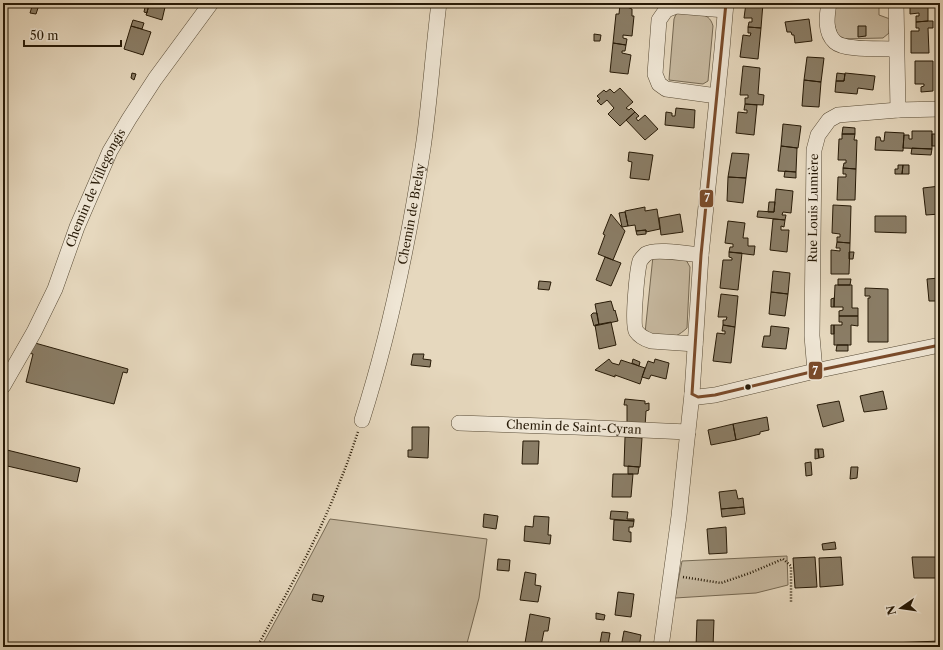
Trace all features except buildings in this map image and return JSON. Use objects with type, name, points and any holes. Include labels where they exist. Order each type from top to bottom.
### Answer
[{"type":"street","name":"Chemin de Villegongis","points":[[3,386],[34,332],[55,289],[77,227],[110,151],[155,80],[211,3]]},
{"type":"street","name":"Chemin de Brelay","points":[[362,420],[375,380],[405,253],[423,147],[439,3]]},
{"type":"street","points":[[829,3],[827,17],[828,30],[835,42],[846,47],[896,49]]},
{"type":"street","points":[[896,3],[898,110]]},
{"type":"street","points":[[661,647],[680,516],[692,394],[701,254],[717,96],[725,6],[676,6],[666,10],[659,20],[655,74],[658,84],[666,89],[717,96]]},
{"type":"street","name":"Rue Louis Lumière","points":[[815,371],[812,336],[814,150],[818,135],[829,120],[838,115],[898,110],[940,109]]},
{"type":"street","points":[[696,344],[651,341],[644,339],[636,331],[634,321],[638,270],[641,260],[647,253],[656,251],[701,254]]},
{"type":"street","points":[[692,394],[698,397],[715,395],[815,371],[940,345]]},
{"type":"street","name":"Chemin de Saint-Cyran","points":[[459,423],[575,426],[688,432]]},
{"type":"path","points":[[257,647],[287,594],[315,537],[340,482],[362,420]]},
{"type":"path","points":[[671,576],[721,583],[783,559],[791,566],[792,602]]},
{"type":"shaded area","points":[[835,3],[879,3],[879,15],[890,19],[889,33],[883,38],[839,39],[833,21]]},
{"type":"shaded area","points":[[678,13],[695,13],[704,15],[708,17],[713,26],[708,81],[703,84],[669,80],[674,19]]},
{"type":"shaded area","points":[[653,256],[685,258],[690,267],[687,328],[676,336],[667,338],[645,333]]},
{"type":"shaded area","points":[[330,519],[487,539],[479,598],[466,647],[261,647]]},
{"type":"shaded area","points":[[787,556],[788,585],[756,593],[675,598],[682,561]]},
{"type":"transit line","name":"7","points":[[692,394],[701,255],[726,3]]},
{"type":"transit line","name":"7","points":[[692,394],[698,397],[715,395],[815,371],[940,345]]}]
